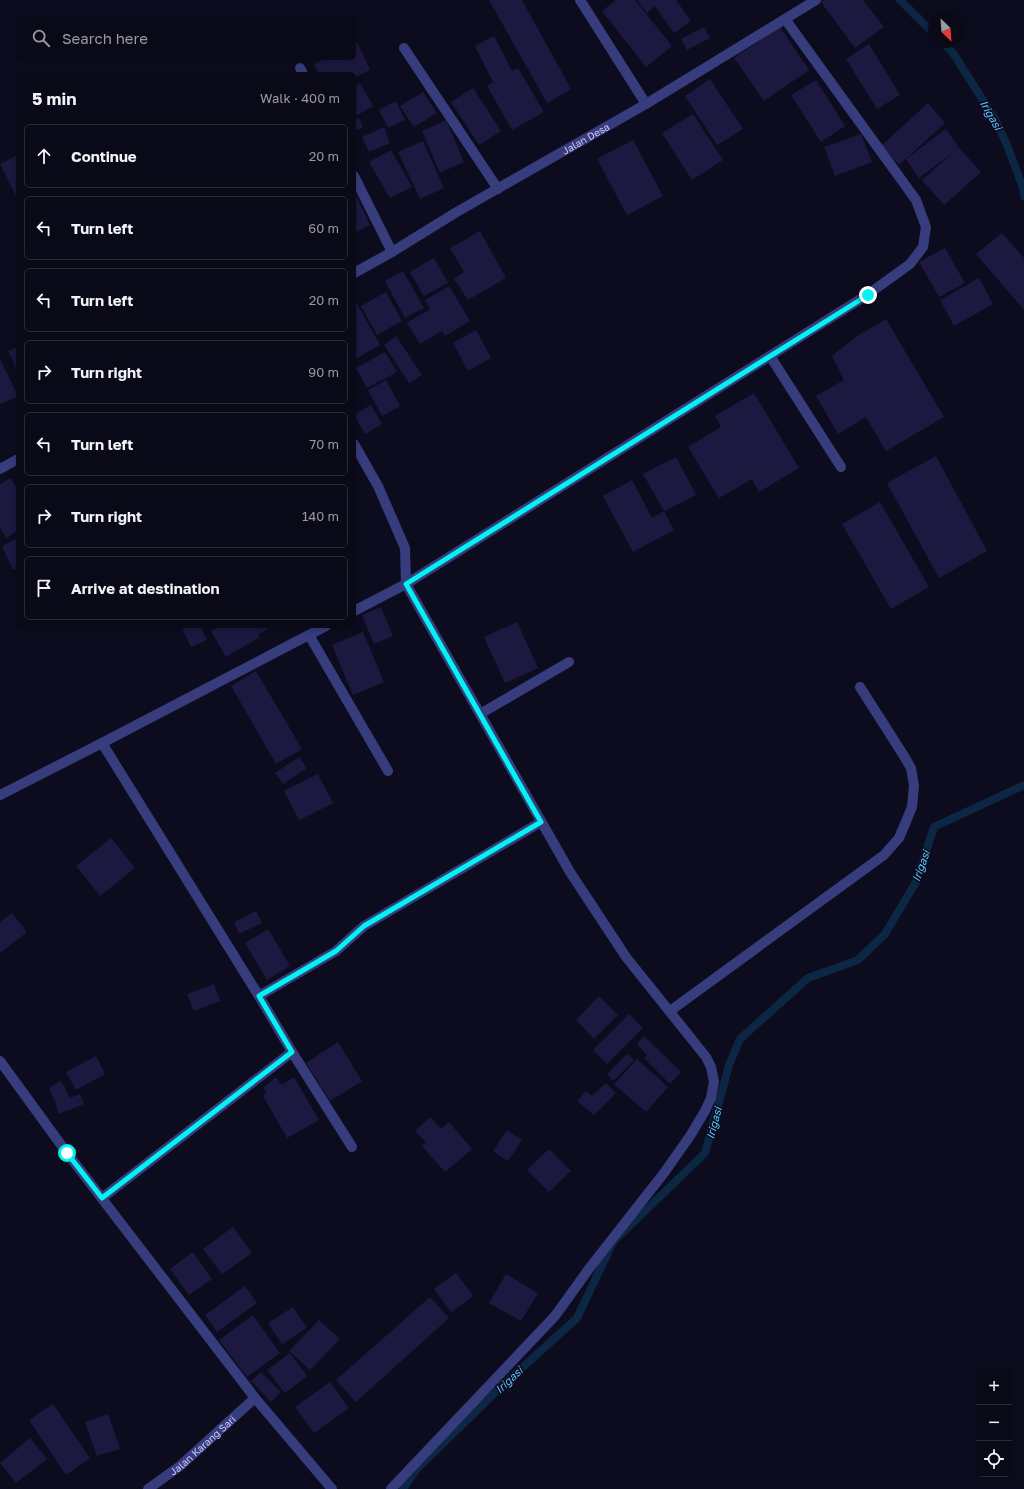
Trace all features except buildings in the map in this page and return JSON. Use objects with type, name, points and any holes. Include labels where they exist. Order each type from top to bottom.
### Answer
[{"type":"street","points":[[580,0],[646,104]]},
{"type":"street","name":"Jalan Desa","points":[[356,272],[392,252],[455,213],[646,104],[816,0]]},
{"type":"street","points":[[356,610],[406,584],[868,295],[910,264],[923,248],[926,227],[916,200],[785,19]]},
{"type":"street","points":[[404,48],[498,189]]},
{"type":"street","points":[[356,180],[392,252]]},
{"type":"street","points":[[770,356],[841,467]]},
{"type":"street","points":[[356,448],[378,486],[403,542],[405,548],[406,584],[570,872],[626,957],[706,1056],[711,1067],[714,1082],[705,1111],[664,1173],[591,1266],[555,1316],[391,1489]]},
{"type":"street","points":[[0,470],[16,460]]},
{"type":"street","points":[[0,795],[322,628]]},
{"type":"street","points":[[309,635],[388,771]]},
{"type":"street","points":[[480,714],[569,662]]},
{"type":"street","points":[[670,1011],[884,855],[899,838],[912,807],[914,786],[911,768],[860,687]]},
{"type":"street","points":[[102,743],[352,1147]]},
{"type":"street","points":[[259,996],[336,951],[364,926],[541,822]]},
{"type":"street","points":[[102,1198],[292,1052]]},
{"type":"street","points":[[0,1061],[67,1153],[255,1398],[332,1489]]},
{"type":"street","name":"Jalan Karang Sari","points":[[148,1489],[180,1466],[255,1398]]},
{"type":"waterway","name":"Irigasi","points":[[900,0],[928,28]]},
{"type":"waterway","name":"Irigasi","points":[[948,48],[953,53],[995,119],[1007,145],[1023,188],[1024,196]]},
{"type":"waterway","name":"Irigasi","points":[[403,1489],[416,1470],[501,1387],[577,1318],[613,1242],[705,1153],[729,1065],[740,1039],[808,978],[858,960],[885,934],[916,882],[934,827],[1024,785]]},
{"type":"route","points":[[67,1153],[102,1198],[292,1052],[259,996],[336,951],[364,926],[541,822],[406,584],[868,295]]}]
